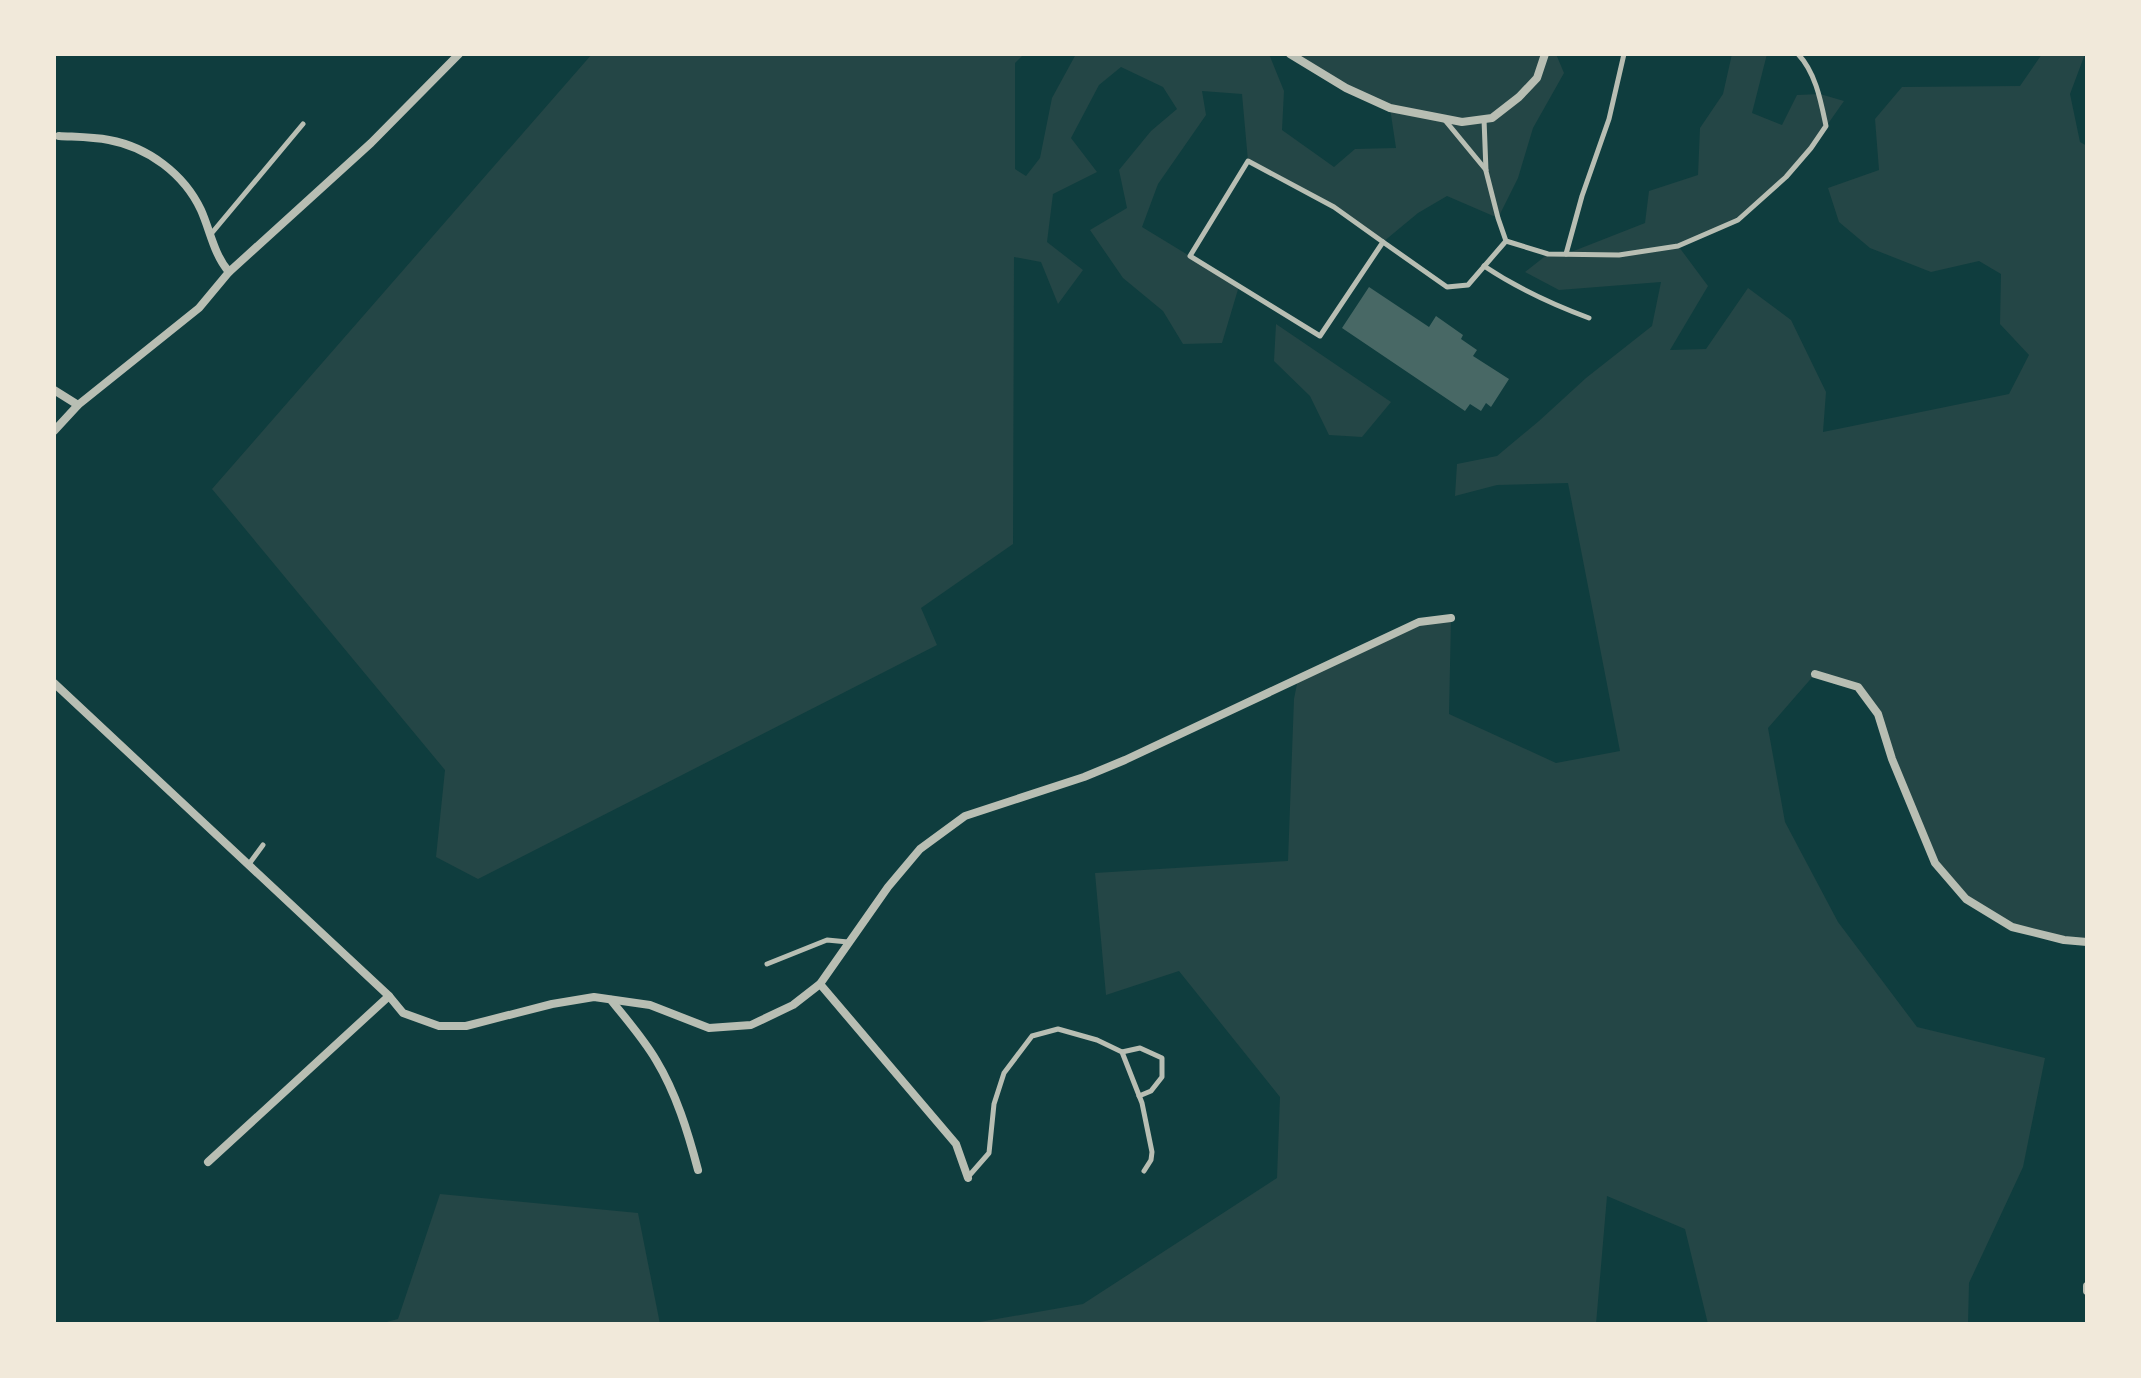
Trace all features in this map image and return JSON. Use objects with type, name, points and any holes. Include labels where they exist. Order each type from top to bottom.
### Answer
[{"type":"street","points":[[54,431],[78,405],[199,308],[229,272],[371,143],[459,54]]},
{"type":"street","points":[[1290,54],[1346,88],[1390,108],[1462,122],[1492,118],[1519,97],[1537,78],[1545,54]]},
{"type":"street","points":[[59,136],[112,141],[150,155],[185,184],[195,198],[220,261],[229,272]]},
{"type":"street","points":[[54,390],[78,405]]},
{"type":"street","points":[[54,683],[389,996],[403,1013],[439,1026],[466,1026],[552,1004],[594,997],[650,1005],[709,1028],[751,1025],[793,1005],[820,984],[888,887],[920,849],[965,816],[1084,777],[1419,622],[1451,618]]},
{"type":"street","points":[[1815,674],[1858,687],[1878,714],[1892,759],[1935,863],[1966,899],[2012,927],[2064,940],[2087,942]]},
{"type":"street","points":[[820,984],[956,1144],[968,1178]]},
{"type":"street","points":[[208,1162],[389,996]]},
{"type":"street","points":[[611,1000],[655,1057],[689,1137],[698,1170]]},
{"type":"lane","points":[[1566,254],[1609,119],[1624,54]]},
{"type":"lane","points":[[1506,241],[1548,254],[1619,255],[1678,246],[1738,220],[1786,177],[1826,126],[1820,94],[1798,54]]},
{"type":"lane","points":[[1444,118],[1486,171]]},
{"type":"lane","points":[[1484,119],[1486,171],[1506,241]]},
{"type":"lane","points":[[211,234],[303,124]]},
{"type":"lane","points":[[1383,242],[1320,336],[1190,256],[1248,161],[1334,207],[1447,287],[1468,285],[1506,241]]},
{"type":"lane","points":[[1484,266],[1548,303],[1589,318]]},
{"type":"lane","points":[[248,865],[263,845]]},
{"type":"lane","points":[[767,964],[827,940],[849,942]]},
{"type":"lane","points":[[968,1178],[989,1153],[994,1104],[1004,1073],[1032,1036],[1058,1029],[1097,1040],[1122,1052],[1140,1048],[1162,1058],[1162,1077],[1151,1091],[1139,1096]]},
{"type":"lane","points":[[1122,1052],[1139,1096],[1152,1152],[1144,1171]]},
{"type":"shaded area","points":[[592,54],[1024,54],[1015,63],[1015,169],[1026,176],[1040,158],[1052,98],[1076,54],[1269,54],[1284,91],[1282,130],[1334,167],[1355,149],[1396,148],[1390,108],[1290,54],[1556,54],[1564,73],[1533,128],[1518,178],[1498,218],[1447,196],[1418,213],[1383,242],[1334,207],[1248,161],[1242,94],[1202,91],[1206,115],[1158,184],[1142,227],[1239,286],[1222,343],[1183,344],[1163,311],[1123,278],[1090,230],[1127,208],[1119,170],[1151,131],[1177,109],[1163,87],[1121,67],[1099,85],[1071,138],[1097,172],[1053,194],[1047,242],[1083,270],[1058,304],[1041,262],[1014,257],[1013,544],[921,608],[937,645],[478,879],[436,857],[445,770],[212,489]]},
{"type":"shaded area","points":[[1732,54],[1767,54],[1752,113],[1782,125],[1797,95],[1820,94],[1844,101],[1786,177],[1738,220],[1679,247],[1708,286],[1670,350],[1706,349],[1748,288],[1791,320],[1826,392],[1823,432],[2009,394],[2029,355],[2000,324],[2001,274],[1979,261],[1931,272],[1870,248],[1839,222],[1828,188],[1879,170],[1875,119],[1902,87],[2020,86],[2042,54],[2085,54],[2070,94],[2080,142],[2087,146],[2087,942],[2012,927],[1966,899],[1935,863],[1878,714],[1858,687],[1815,674],[1768,728],[1785,822],[1838,922],[1917,1027],[2045,1058],[2023,1167],[1969,1283],[1968,1324],[1708,1324],[1685,1229],[1607,1196],[1596,1324],[968,1324],[1083,1304],[1277,1178],[1280,1097],[1179,971],[1106,995],[1095,873],[1288,861],[1294,699],[1298,679],[1419,622],[1451,618],[1449,714],[1556,763],[1620,751],[1568,483],[1497,485],[1455,496],[1457,464],[1497,456],[1586,378],[1652,326],[1661,282],[1559,290],[1525,272],[1548,254],[1566,254],[1645,223],[1649,191],[1698,175],[1700,128],[1723,94]]},
{"type":"shaded area","points":[[1276,324],[1391,402],[1362,437],[1329,435],[1310,396],[1274,361]]},
{"type":"shaded area","points":[[440,1194],[638,1213],[660,1324],[379,1324],[398,1319]]},
{"type":"building","points":[[1369,287],[1429,327],[1436,316],[1463,335],[1461,339],[1477,350],[1473,356],[1509,379],[1491,407],[1486,403],[1481,411],[1470,404],[1465,411],[1342,328]]}]
